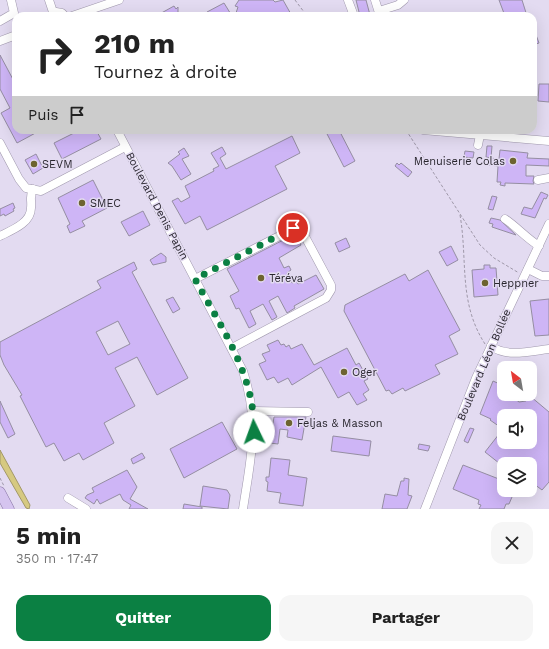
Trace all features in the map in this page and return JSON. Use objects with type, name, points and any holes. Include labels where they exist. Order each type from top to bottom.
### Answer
[{"type":"main road","points":[[0,492],[9,509]]},
{"type":"street","points":[[11,0],[14,12]]},
{"type":"street","points":[[48,0],[51,12]]},
{"type":"street","points":[[84,12],[119,0]]},
{"type":"street","points":[[348,0],[352,12]]},
{"type":"street","points":[[375,0],[379,12]]},
{"type":"street","points":[[384,12],[398,6],[404,0]]},
{"type":"street","points":[[0,21],[12,14]]},
{"type":"street","points":[[0,41],[12,36]]},
{"type":"street","name":"Boulevard Denis Papin","points":[[118,134],[232,348],[249,389],[253,412],[254,440],[243,509]]},
{"type":"street","points":[[478,134],[478,145]]},
{"type":"street","points":[[487,134],[549,141]]},
{"type":"street","points":[[0,143],[19,179],[26,188],[41,191],[126,147]]},
{"type":"street","points":[[538,180],[549,178]]},
{"type":"street","points":[[0,236],[27,220],[32,208],[30,198],[33,189]]},
{"type":"street","points":[[505,219],[539,246]]},
{"type":"street","points":[[195,279],[297,227],[301,229],[331,285],[331,290],[326,298],[232,348]]},
{"type":"street","name":"Boulevard Léon Bollée","points":[[425,509],[490,348],[548,228]]},
{"type":"street","points":[[526,272],[549,276]]},
{"type":"street","points":[[490,348],[511,353],[549,349]]},
{"type":"street","points":[[253,412],[308,412]]},
{"type":"street","points":[[68,498],[86,509]]},
{"type":"path","points":[[295,0],[304,12]]},
{"type":"path","points":[[409,134],[480,245],[509,268],[526,272]]},
{"type":"path","points":[[460,214],[464,235],[466,299],[476,327],[490,348]]},
{"type":"shaded area","points":[[0,450],[30,505],[29,509],[26,508],[0,463]]},
{"type":"building","points":[[239,0],[273,0],[275,2],[283,0],[290,12],[236,12],[238,7],[235,6]]},
{"type":"building","points":[[356,0],[366,0],[369,12],[359,12]]},
{"type":"building","points":[[499,0],[522,0],[526,12],[504,12]]},
{"type":"building","points":[[224,3],[230,12],[207,12]]},
{"type":"building","points":[[174,6],[176,9],[178,7],[178,12],[163,12]]},
{"type":"building","points":[[0,55],[12,78],[12,134],[1,113],[10,108],[0,89]]},
{"type":"building","points":[[539,84],[549,84],[549,102],[538,101]]},
{"type":"building","points":[[12,134],[34,134],[17,143]]},
{"type":"building","points":[[72,134],[98,134],[101,139],[62,159],[54,143]]},
{"type":"building","points":[[327,134],[341,134],[355,161],[344,167]]},
{"type":"building","points":[[292,136],[300,153],[275,166],[287,189],[207,230],[200,216],[185,224],[172,201],[178,198],[181,202],[190,197],[185,186],[214,171],[213,169],[219,166],[211,153],[222,147],[226,154],[220,158],[226,169]]},
{"type":"building","points":[[487,146],[492,146],[491,158],[486,157]]},
{"type":"building","points":[[184,148],[189,156],[182,159],[191,174],[181,180],[172,166],[168,163],[180,154],[178,152]]},
{"type":"building","points":[[500,150],[528,153],[527,158],[549,159],[549,166],[526,165],[526,176],[534,176],[534,184],[505,183],[505,186],[500,185],[501,182],[497,182],[498,166],[489,165],[490,158],[499,159]]},
{"type":"building","points":[[465,151],[474,152],[473,158],[464,157]]},
{"type":"building","name":"SEVM","points":[[36,154],[43,168],[33,174],[25,160]]},
{"type":"building","points":[[397,163],[399,165],[401,163],[412,172],[408,177],[395,166]]},
{"type":"building","name":"SMEC","points":[[93,180],[107,208],[82,221],[85,226],[70,233],[67,226],[70,224],[58,198]]},
{"type":"building","points":[[541,192],[548,195],[546,199],[544,198],[535,218],[521,214],[524,207],[532,209]]},
{"type":"building","points":[[492,196],[497,197],[493,210],[488,209]]},
{"type":"building","points":[[13,203],[15,208],[13,209],[14,211],[5,216],[4,214],[0,216],[0,209]]},
{"type":"building","points":[[143,211],[150,225],[129,236],[121,222]]},
{"type":"building","points":[[491,218],[500,220],[516,235],[492,227],[493,224],[489,223]]},
{"type":"building","name":"Téréva","points":[[295,234],[301,245],[279,258],[284,268],[289,266],[291,270],[287,273],[292,283],[296,281],[298,284],[316,275],[324,289],[294,306],[295,308],[287,313],[278,296],[269,301],[277,317],[272,320],[263,304],[250,311],[256,324],[249,328],[239,308],[236,309],[230,296],[239,291],[227,269]]},
{"type":"building","points":[[346,238],[350,247],[339,252],[335,243]]},
{"type":"building","points":[[451,246],[458,260],[447,266],[439,252]]},
{"type":"building","points":[[161,253],[166,257],[166,262],[153,265],[150,260]]},
{"type":"building","points":[[134,262],[137,269],[132,272],[188,378],[157,395],[137,357],[115,368],[135,406],[104,423],[114,443],[83,460],[79,453],[64,461],[54,443],[46,447],[20,396],[22,395],[4,365],[0,355],[0,342],[101,288],[97,281]],"holes":[[[118,321],[130,344],[108,355],[96,332]]]},
{"type":"building","name":"Heppner","points":[[484,265],[490,265],[490,268],[496,268],[498,295],[474,297],[472,270],[484,269]]},
{"type":"building","points":[[428,270],[460,330],[449,336],[458,354],[435,365],[440,374],[405,391],[403,388],[392,394],[389,390],[386,391],[344,311],[345,305],[405,274],[409,281]]},
{"type":"building","points":[[173,297],[180,309],[173,313],[166,300]]},
{"type":"building","points":[[549,299],[549,335],[535,336],[530,301]]},
{"type":"building","points":[[278,340],[281,345],[284,344],[286,347],[289,345],[291,349],[302,344],[314,365],[347,348],[356,365],[359,363],[368,379],[364,381],[369,390],[363,394],[367,400],[357,405],[349,392],[338,398],[321,367],[292,385],[288,378],[278,383],[274,377],[267,380],[259,364],[266,361],[262,354],[270,351],[267,345]]},
{"type":"building","points":[[493,381],[497,383],[497,401],[536,401],[549,412],[549,482],[542,490],[537,486],[537,457],[497,457],[497,461],[485,452],[497,437],[497,449],[537,449],[537,409],[497,409],[497,425],[490,420],[491,419],[480,414]]},
{"type":"building","points":[[0,401],[15,434],[8,438],[0,422]]},
{"type":"building","name":"Feljas & Masson","points":[[274,417],[306,417],[302,440],[287,437],[288,430],[280,429],[278,444],[270,443]]},
{"type":"building","points":[[222,422],[237,449],[184,478],[170,449]]},
{"type":"building","points":[[470,428],[474,429],[468,443],[464,441]]},
{"type":"building","points":[[333,436],[371,441],[369,456],[331,451]]},
{"type":"building","points":[[419,444],[430,446],[428,451],[418,449]]},
{"type":"building","points":[[142,453],[145,458],[133,464],[131,459]]},
{"type":"building","points":[[271,458],[290,460],[288,475],[307,478],[303,506],[279,503],[281,493],[267,491],[268,482],[266,481],[266,477],[269,477]]},
{"type":"building","points":[[463,465],[497,478],[497,497],[512,497],[509,504],[506,504],[504,509],[479,509],[481,505],[478,504],[479,500],[453,489]]},
{"type":"building","points":[[127,470],[137,487],[130,499],[148,509],[129,509],[131,505],[123,500],[120,494],[100,504],[97,499],[94,504],[85,498],[87,495],[94,492],[92,488]]},
{"type":"building","points":[[404,478],[409,479],[408,495],[412,496],[407,509],[382,509],[385,494],[397,496],[401,481],[404,481]]},
{"type":"building","points":[[203,486],[227,490],[230,495],[228,509],[200,506]]},
{"type":"building","points":[[184,504],[202,507],[202,509],[183,509]]},
{"type":"place","name":"Menuiserie Colas","points":[[513,161]]},
{"type":"place","name":"SEVM","points":[[34,164]]},
{"type":"place","name":"SMEC","points":[[82,203]]},
{"type":"place","name":"Téréva","points":[[261,278]]},
{"type":"place","name":"Heppner","points":[[485,283]]},
{"type":"place","name":"Oger","points":[[344,372]]},
{"type":"place","name":"Feljas & Masson","points":[[289,423]]},
{"type":"route","points":[[254,432],[249,389],[243,371],[195,279],[293,228]]}]
